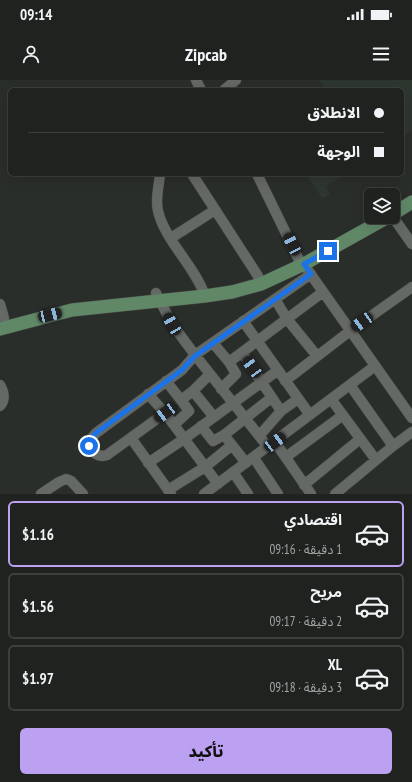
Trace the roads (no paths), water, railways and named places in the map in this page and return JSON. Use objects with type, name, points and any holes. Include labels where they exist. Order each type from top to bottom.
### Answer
[{"type":"main road","points":[[400,201],[412,193]]},
{"type":"main road","points":[[400,210],[412,202]]},
{"type":"main road","points":[[204,292],[230,283],[304,265],[364,223]]},
{"type":"main road","points":[[1,322],[71,302],[158,298],[204,292],[232,292],[261,284],[304,265],[376,224]]},
{"type":"street","points":[[226,88],[236,80]]},
{"type":"street","points":[[162,176],[157,198],[158,211],[166,230],[204,292]]},
{"type":"street","points":[[193,176],[258,276]]},
{"type":"street","points":[[258,176],[304,265],[412,418]]},
{"type":"street","points":[[171,238],[215,210]]},
{"type":"street","points":[[399,224],[412,244]]},
{"type":"street","points":[[165,413],[107,455],[97,455],[89,446],[90,440],[96,433],[182,370],[195,356],[275,299],[304,265]]},
{"type":"street","points":[[285,381],[350,331],[412,287]]},
{"type":"street","points":[[229,362],[323,292]]},
{"type":"street","points":[[158,298],[172,324],[195,356],[259,436],[286,457],[311,494]]},
{"type":"street","points":[[275,299],[287,319],[317,356]]},
{"type":"street","points":[[0,304],[1,322]]},
{"type":"street","points":[[243,322],[310,415]]},
{"type":"street","points":[[213,343],[229,362],[236,374]]},
{"type":"street","points":[[242,353],[281,411]]},
{"type":"street","points":[[204,494],[375,366]]},
{"type":"street","points":[[221,388],[236,374],[252,367]]},
{"type":"street","points":[[148,463],[184,439],[277,371]]},
{"type":"street","points":[[181,400],[193,391],[210,374]]},
{"type":"street","points":[[166,381],[189,411]]},
{"type":"street","points":[[0,385],[4,395],[4,402],[0,406]]},
{"type":"street","points":[[350,385],[393,446]]},
{"type":"street","points":[[193,391],[214,417]]},
{"type":"street","points":[[148,394],[165,413],[218,484]]},
{"type":"street","points":[[213,441],[271,398]]},
{"type":"street","points":[[259,436],[281,411],[298,399]]},
{"type":"street","points":[[331,399],[376,460]]},
{"type":"street","points":[[174,425],[201,401]]},
{"type":"street","points":[[286,457],[343,415]]},
{"type":"street","points":[[201,426],[213,441],[220,454]]},
{"type":"street","points":[[335,494],[412,432]]},
{"type":"street","points":[[224,434],[232,445],[250,460],[278,494]]},
{"type":"street","points":[[131,438],[169,492],[205,467],[232,445]]},
{"type":"street","points":[[304,485],[360,439]]},
{"type":"street","points":[[233,472],[248,494]]},
{"type":"street","points":[[43,493],[66,479],[83,494]]}]
